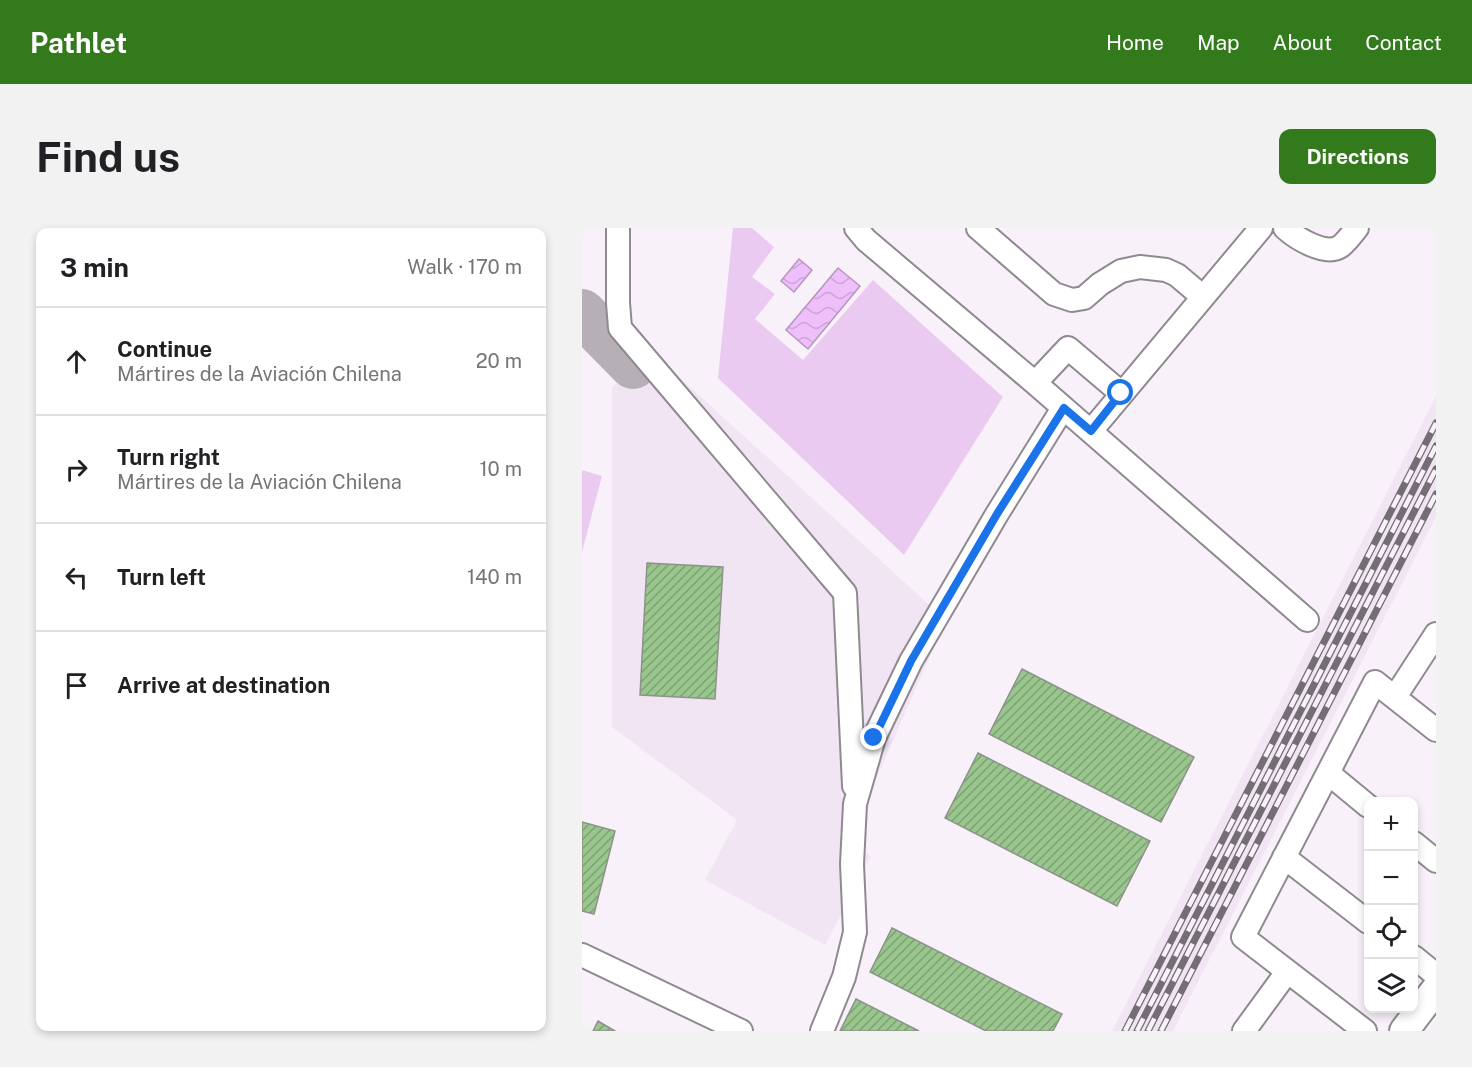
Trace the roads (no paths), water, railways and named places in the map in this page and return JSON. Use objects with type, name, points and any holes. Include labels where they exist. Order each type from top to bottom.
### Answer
[{"type":"main road","points":[[1404,1031],[1436,989]]},
{"type":"street","points":[[618,228],[620,328],[845,593],[855,804],[852,864],[855,932],[844,977],[822,1031]]},
{"type":"street","points":[[856,228],[866,240],[1091,431],[1307,620]]},
{"type":"street","points":[[978,228],[1054,294],[1071,300],[1084,298],[1100,284],[1121,271],[1140,267],[1166,270],[1177,275],[1203,297]]},
{"type":"street","points":[[1091,431],[1261,228]]},
{"type":"street","points":[[1284,228],[1305,243],[1332,249],[1340,247],[1357,228]]},
{"type":"street","points":[[1035,383],[1068,348],[1121,393]]},
{"type":"street","points":[[855,804],[874,738],[911,661],[997,514],[1064,408]]},
{"type":"street","points":[[1395,697],[1436,634]]},
{"type":"street","points":[[1365,1031],[1243,937],[1375,682],[1436,730]]},
{"type":"street","points":[[1328,773],[1364,803]]},
{"type":"street","points":[[1418,847],[1436,861]]},
{"type":"street","points":[[1284,857],[1364,919]]},
{"type":"street","points":[[582,955],[741,1031]]},
{"type":"street","points":[[1416,959],[1436,975]]},
{"type":"street","points":[[1244,1031],[1287,972]]},
{"type":"water","points":[[799,259],[812,270],[794,292],[781,281]]},
{"type":"water","points":[[838,268],[860,286],[808,349],[786,330]]},
{"type":"railway","points":[[1125,1031],[1436,423]]},
{"type":"railway","points":[[1137,1031],[1436,446]]},
{"type":"railway","points":[[1148,1031],[1436,469]]},
{"type":"railway","points":[[1161,1031],[1436,494]]}]
